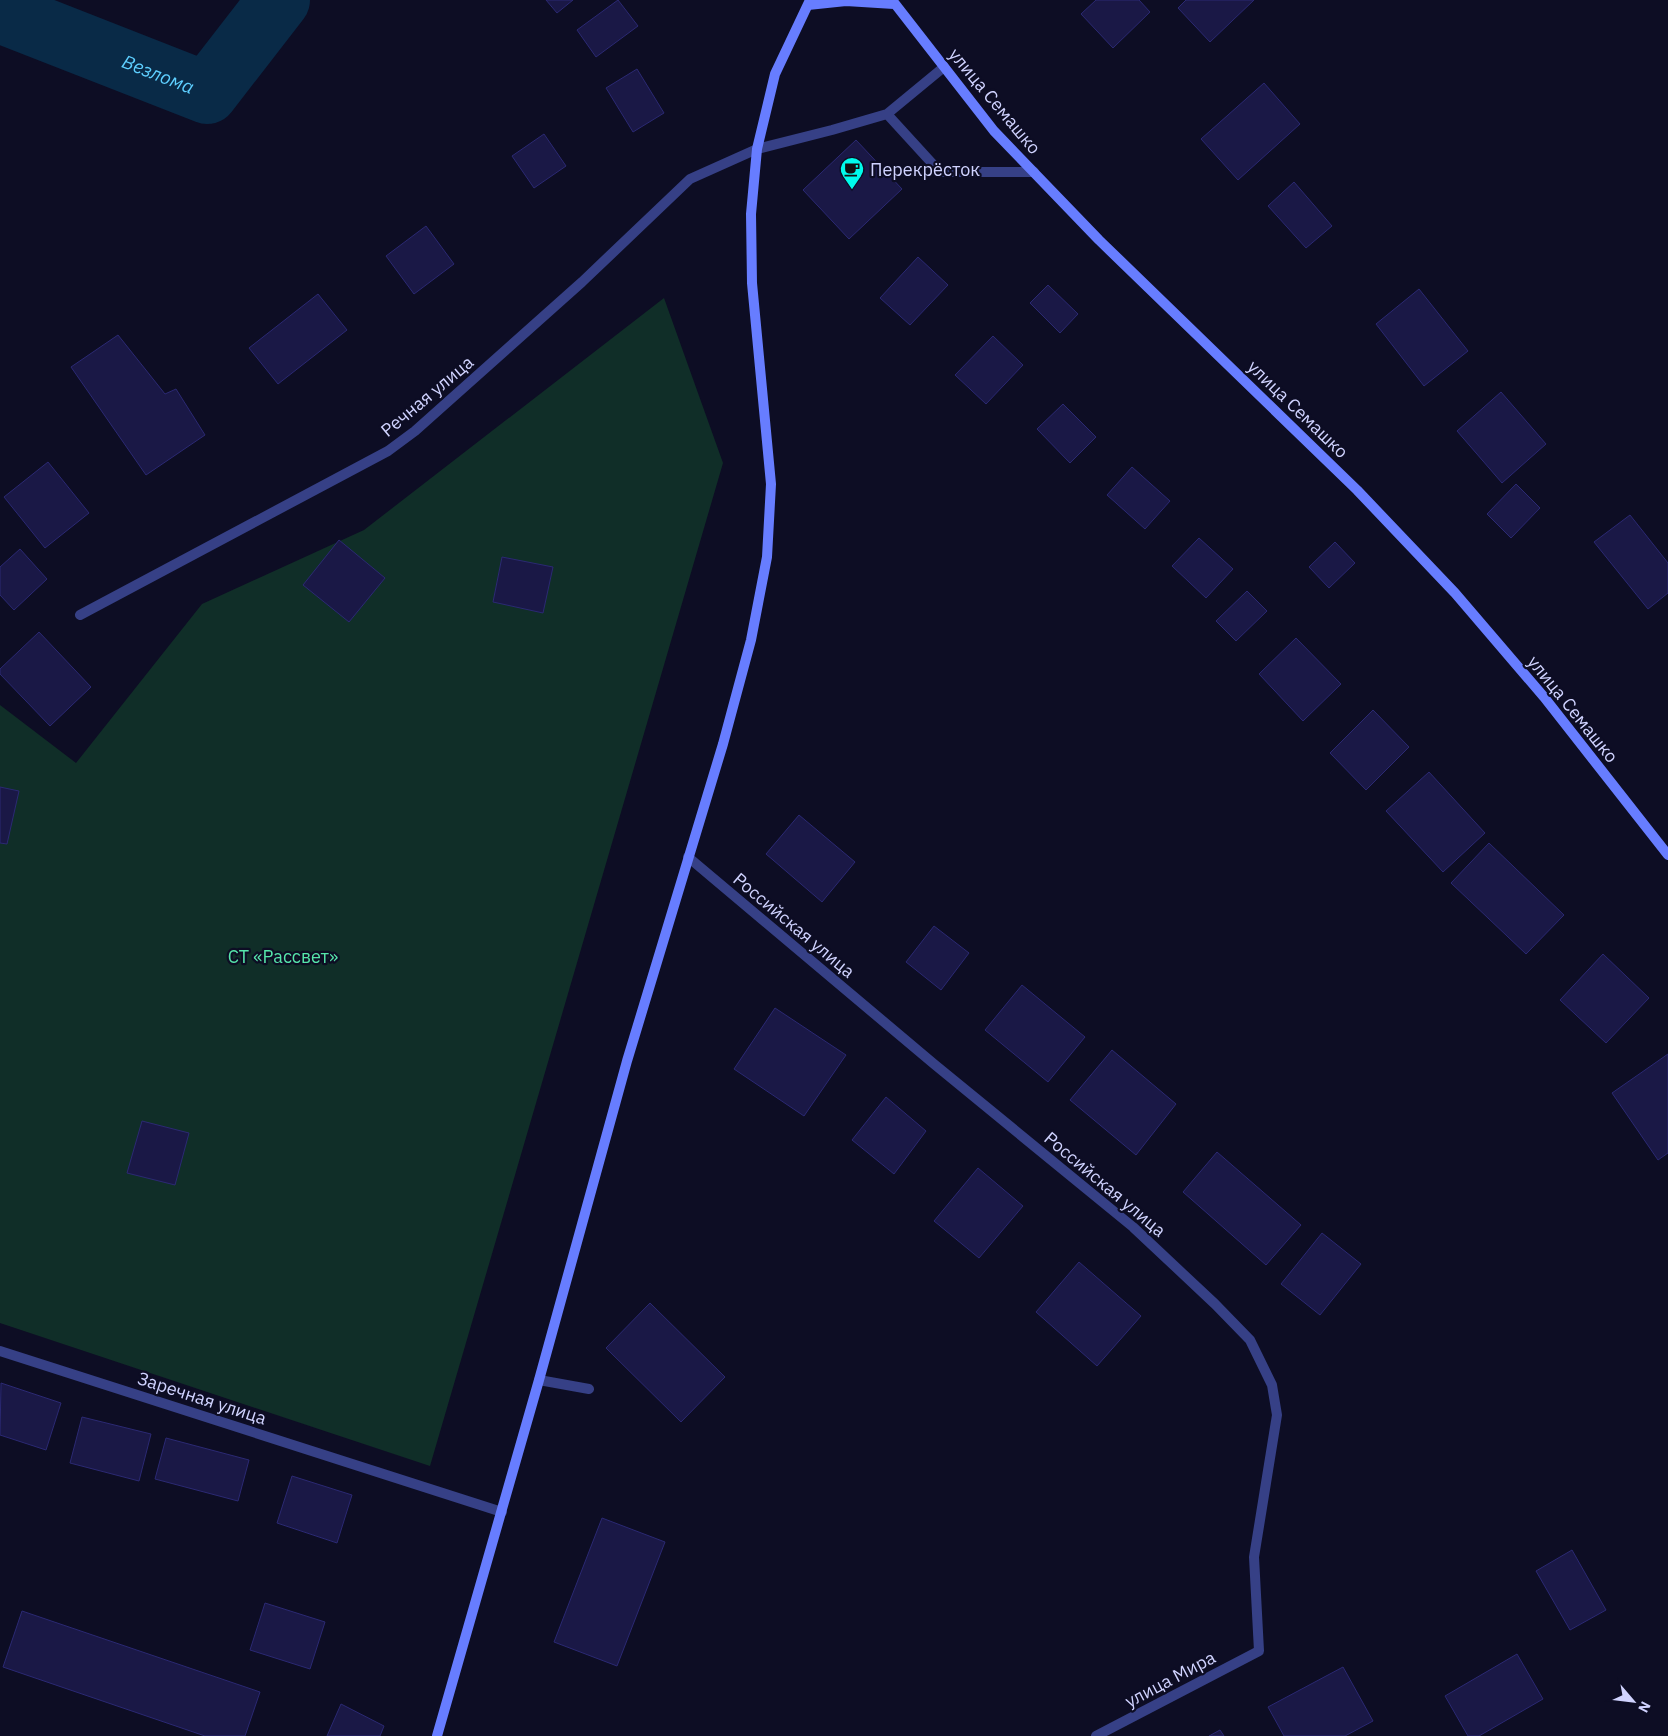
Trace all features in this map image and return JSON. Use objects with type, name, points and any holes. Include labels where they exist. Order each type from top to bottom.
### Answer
[{"type":"street","points":[[437,1736],[502,1512],[627,1061],[723,744],[751,640],[767,557],[771,484],[752,283],[751,214],[757,149],[775,74],[809,3],[895,1]]},
{"type":"street","name":"улица Семашко","points":[[895,1],[994,131],[1099,240],[1357,490],[1455,594],[1544,696],[1668,855]]},
{"type":"street","points":[[944,67],[887,114],[940,172],[1034,172]]},
{"type":"street","name":"Речная улица","points":[[80,615],[388,451],[415,431],[582,282],[690,179],[757,149],[887,114]]},
{"type":"street","name":"Российская улица","points":[[688,857],[934,1064],[1133,1227],[1215,1304],[1250,1340],[1272,1384],[1277,1415],[1254,1557],[1259,1651]]},
{"type":"street","name":"Заречная улица","points":[[0,1350],[502,1512]]},
{"type":"street","points":[[539,1380],[589,1389]]},
{"type":"street","name":"улица Мира","points":[[1096,1736],[1259,1651]]},
{"type":"green space","name":"СТ «Рассвет»","points":[[664,298],[723,463],[430,1466],[0,1323],[0,705],[76,763],[202,604],[364,530]]},
{"type":"building","points":[[546,0],[573,0],[557,13]]},
{"type":"building","points":[[618,0],[638,26],[596,57],[577,30]]},
{"type":"building","points":[[1096,0],[1139,0],[1150,12],[1113,48],[1081,14]]},
{"type":"building","points":[[1186,0],[1254,0],[1210,42],[1178,8]]},
{"type":"building","points":[[637,69],[664,113],[633,132],[606,88]]},
{"type":"building","points":[[1264,83],[1300,124],[1238,180],[1201,139]]},
{"type":"building","points":[[544,134],[566,166],[534,188],[512,156]]},
{"type":"building","name":"Перекрёсток","points":[[856,140],[902,189],[849,239],[803,190]]},
{"type":"building","points":[[1294,182],[1332,226],[1306,248],[1268,206]]},
{"type":"building","points":[[426,226],[454,264],[414,294],[386,256]]},
{"type":"building","points":[[918,257],[948,285],[910,325],[880,298]]},
{"type":"building","points":[[1048,285],[1078,314],[1060,333],[1030,303]]},
{"type":"building","points":[[1419,289],[1468,351],[1424,386],[1376,324]]},
{"type":"building","points":[[318,294],[347,330],[278,384],[249,348]]},
{"type":"building","points":[[118,335],[165,394],[176,389],[205,435],[146,475],[71,367]]},
{"type":"building","points":[[993,336],[1023,365],[986,404],[955,375]]},
{"type":"building","points":[[1501,392],[1546,444],[1502,483],[1457,431]]},
{"type":"building","points":[[1063,404],[1096,437],[1070,463],[1037,429]]},
{"type":"building","points":[[48,462],[89,513],[45,548],[4,497]]},
{"type":"building","points":[[1132,467],[1170,501],[1145,529],[1107,495]]},
{"type":"building","points":[[1516,484],[1540,508],[1511,538],[1487,514]]},
{"type":"building","points":[[1630,515],[1668,563],[1668,593],[1648,609],[1594,542]]},
{"type":"building","points":[[1199,538],[1233,569],[1206,598],[1172,566]]},
{"type":"building","points":[[339,540],[385,578],[349,622],[303,585]]},
{"type":"building","points":[[1335,542],[1355,563],[1329,588],[1309,567]]},
{"type":"building","points":[[20,549],[47,579],[14,610],[0,595],[0,567]]},
{"type":"building","points":[[502,557],[553,567],[543,613],[493,602]]},
{"type":"building","points":[[1247,591],[1267,611],[1236,641],[1216,621]]},
{"type":"building","points":[[39,632],[91,687],[50,726],[0,674],[0,669]]},
{"type":"building","points":[[1296,638],[1341,684],[1303,721],[1259,674]]},
{"type":"building","points":[[1373,710],[1409,747],[1366,790],[1330,753]]},
{"type":"building","points":[[1429,772],[1485,833],[1443,872],[1386,811]]},
{"type":"building","points":[[0,787],[19,791],[7,844],[0,843]]},
{"type":"building","points":[[799,815],[855,862],[822,902],[766,854]]},
{"type":"building","points":[[1489,843],[1564,915],[1526,954],[1451,883]]},
{"type":"building","points":[[934,926],[969,953],[941,990],[906,962]]},
{"type":"building","points":[[1603,954],[1649,998],[1606,1043],[1560,1000]]},
{"type":"building","points":[[1022,985],[1085,1037],[1048,1082],[985,1030]]},
{"type":"building","points":[[775,1008],[846,1055],[804,1116],[734,1069]]},
{"type":"building","points":[[1112,1050],[1176,1104],[1136,1155],[1070,1100]]},
{"type":"building","points":[[1668,1054],[1668,1153],[1658,1160],[1612,1093]]},
{"type":"building","points":[[886,1097],[926,1131],[894,1174],[852,1140]]},
{"type":"building","points":[[142,1121],[189,1133],[175,1185],[127,1173]]},
{"type":"building","points":[[1217,1152],[1301,1225],[1266,1265],[1183,1192]]},
{"type":"building","points":[[978,1168],[1023,1206],[979,1258],[934,1221]]},
{"type":"building","points":[[1322,1233],[1361,1264],[1320,1315],[1281,1284]]},
{"type":"building","points":[[1079,1262],[1141,1316],[1097,1366],[1036,1312]]},
{"type":"building","points":[[650,1303],[725,1377],[681,1422],[606,1348]]},
{"type":"building","points":[[1,1383],[61,1403],[46,1450],[0,1435]]},
{"type":"building","points":[[82,1417],[151,1434],[139,1481],[70,1463]]},
{"type":"building","points":[[166,1438],[249,1460],[238,1501],[155,1479]]},
{"type":"building","points":[[292,1476],[352,1495],[337,1543],[277,1523]]},
{"type":"building","points":[[602,1518],[665,1542],[617,1666],[554,1642]]},
{"type":"building","points":[[1572,1550],[1606,1610],[1570,1630],[1536,1571]]},
{"type":"building","points":[[265,1603],[325,1622],[310,1669],[250,1650]]},
{"type":"building","points":[[22,1611],[260,1692],[245,1736],[205,1736],[3,1667]]},
{"type":"building","points":[[1517,1654],[1543,1699],[1479,1736],[1468,1736],[1445,1696]]},
{"type":"building","points":[[1343,1667],[1373,1721],[1345,1736],[1284,1736],[1268,1707]]},
{"type":"building","points":[[341,1704],[384,1726],[380,1736],[327,1736]]},
{"type":"building","points":[[1220,1730],[1224,1736],[1209,1736]]},
{"type":"waterway","name":"Везлома","points":[[0,12],[207,93],[279,0]]},
{"type":"place","name":"Перекрёсток","points":[[852,190]]}]
